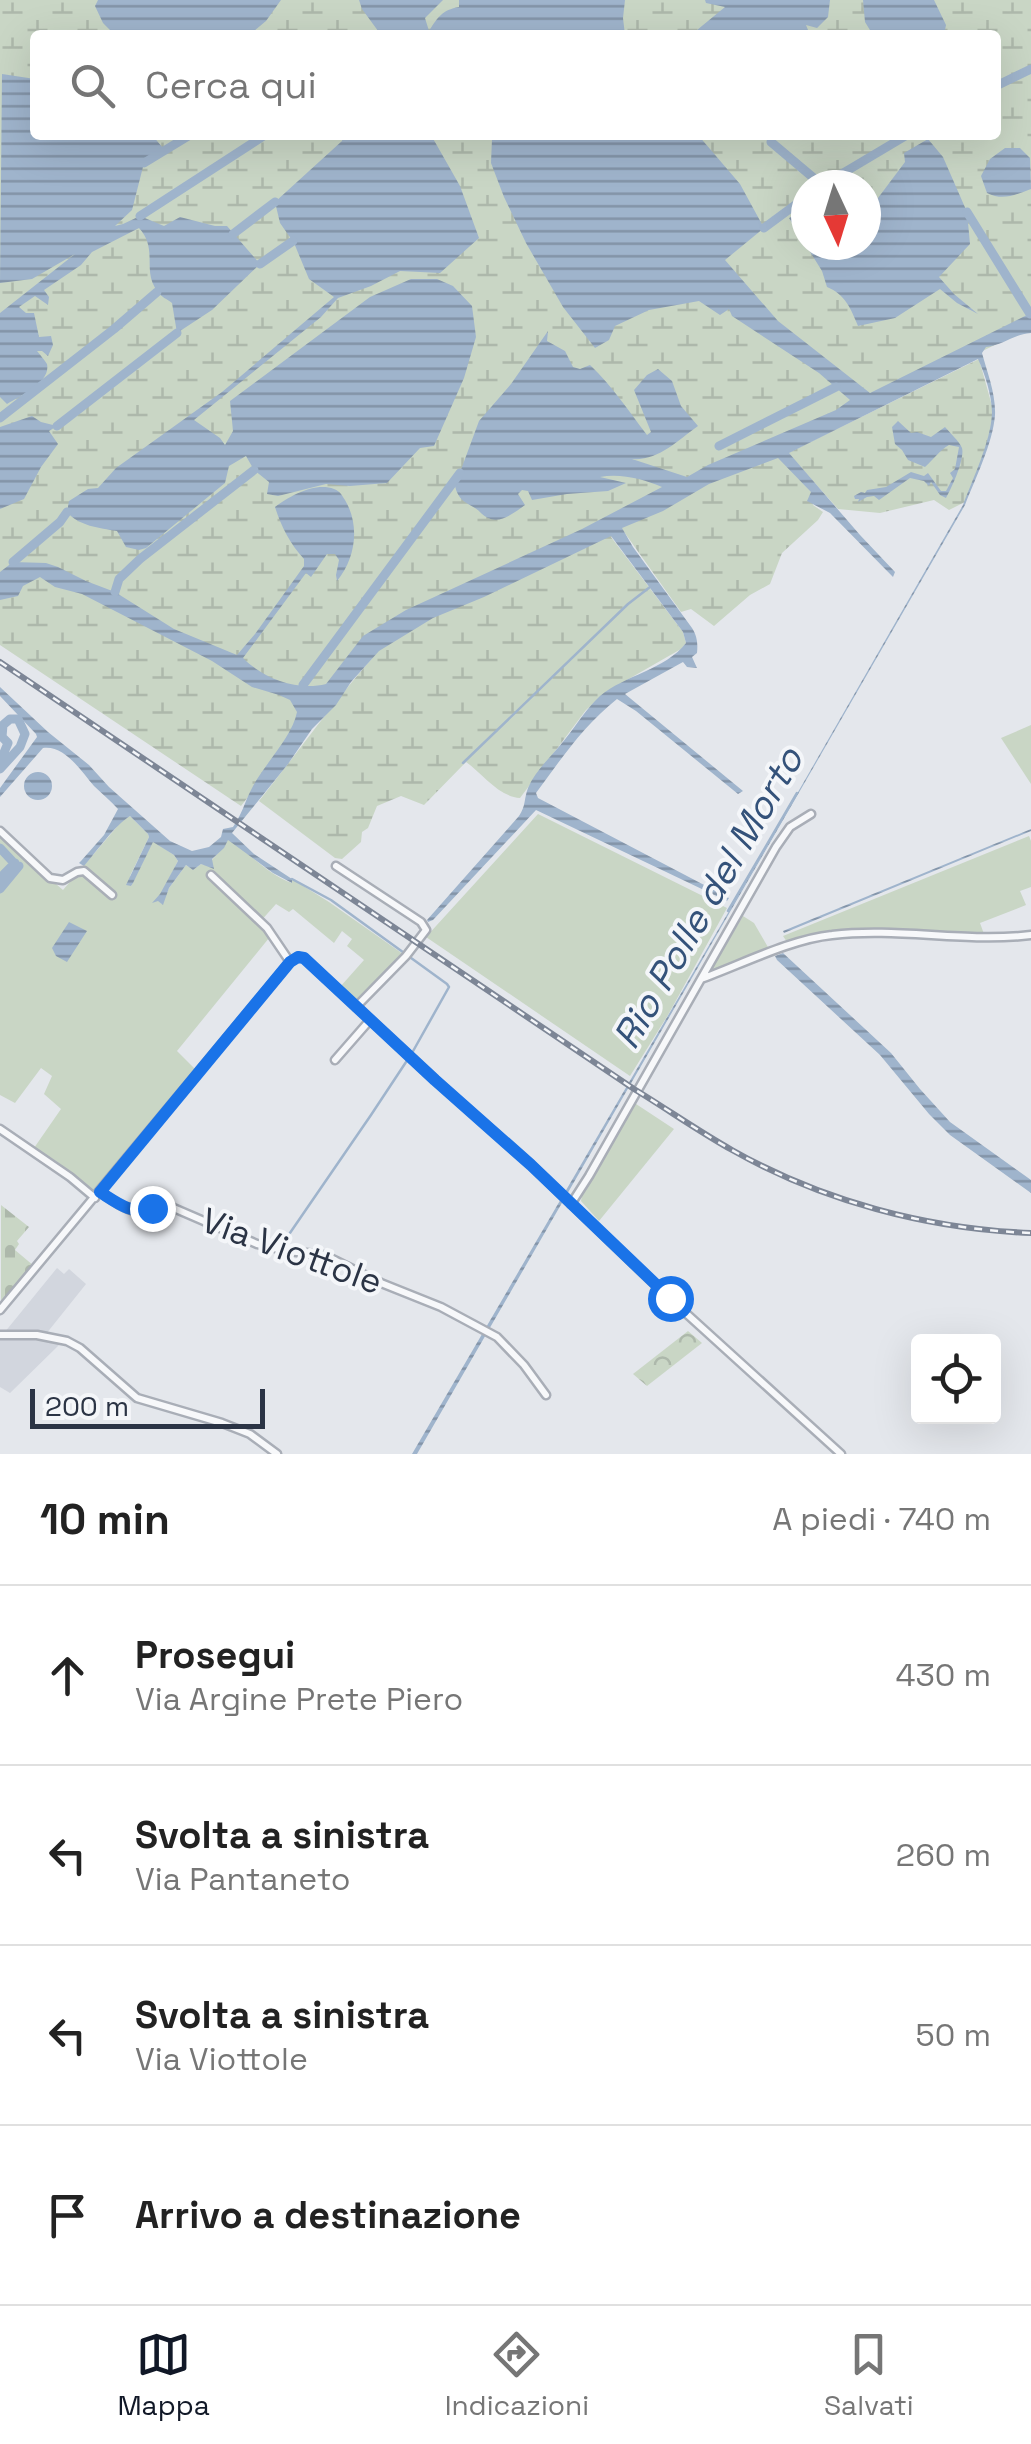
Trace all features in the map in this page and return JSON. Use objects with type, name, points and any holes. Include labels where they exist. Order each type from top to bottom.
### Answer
[{"type":"street","points":[[570,1202],[776,847],[790,827],[810,814]]},
{"type":"street","points":[[0,830],[50,878],[63,880],[84,871],[112,895]]},
{"type":"street","points":[[336,866],[421,922],[426,930],[356,1006]]},
{"type":"street","points":[[211,875],[267,928],[290,962]]},
{"type":"street","points":[[701,979],[808,939],[833,934],[985,938],[1031,935]]},
{"type":"street","points":[[0,1310],[290,962],[304,958],[842,1454]]},
{"type":"street","points":[[335,1060],[370,1020]]},
{"type":"street","name":"Via Viottole","points":[[0,1128],[98,1195],[131,1210],[143,1212],[169,1206],[257,1244],[324,1255],[381,1283],[428,1300],[497,1337],[546,1396]]},
{"type":"street","points":[[0,1335],[38,1335],[66,1341],[80,1348],[137,1398],[236,1428],[277,1454]]},
{"type":"shaded area","points":[[57,1268],[64,1274],[69,1269],[86,1284],[46,1334],[59,1345],[10,1393],[0,1387],[0,1338]]},
{"type":"green space","points":[[0,0],[1031,0],[1031,327],[746,468],[778,457],[812,492],[813,505],[823,512],[782,553],[770,584],[750,595],[714,626],[691,609],[681,612],[622,529],[611,537],[683,632],[686,643],[681,649],[606,692],[586,710],[520,798],[498,789],[466,762],[424,805],[401,796],[377,806],[368,828],[362,832],[361,842],[342,859],[335,858],[259,801],[374,656],[350,666],[241,806],[0,645]]},
{"type":"green space","points":[[979,359],[994,413],[985,453],[965,502],[949,510],[934,500],[880,513],[838,509],[788,453]]},
{"type":"green space","points":[[1031,725],[1031,784],[1001,738]]},
{"type":"green space","points":[[538,814],[727,908],[630,1076],[426,937]]},
{"type":"green space","points":[[130,816],[149,837],[130,876],[131,886],[153,841],[178,861],[158,900],[162,904],[186,865],[193,870],[207,865],[228,839],[275,874],[292,883],[292,879],[329,902],[403,954],[357,1003],[340,987],[364,960],[347,946],[352,939],[342,931],[334,943],[293,909],[289,912],[276,904],[259,923],[269,938],[177,1051],[198,1072],[95,1193],[34,1148],[61,1109],[44,1094],[52,1076],[41,1068],[15,1103],[0,1095],[0,836],[63,890]]},
{"type":"green space","points":[[1029,836],[1031,887],[1020,891],[1026,905],[980,923],[984,934],[885,928],[835,931],[787,942],[783,936]]},
{"type":"green space","points":[[743,916],[754,923],[769,949],[709,973]]},
{"type":"green space","points":[[633,1102],[674,1129],[599,1221],[581,1201],[583,1190]]},
{"type":"green space","points":[[1,1205],[29,1227],[15,1250],[34,1266],[1,1305]]},
{"type":"green space","points":[[688,1331],[702,1343],[647,1386],[633,1374]]},
{"type":"water","points":[[98,0],[281,0],[255,30],[110,30],[95,6]]},
{"type":"water","points":[[359,0],[443,0],[425,18],[429,30],[377,30]]},
{"type":"water","points":[[459,0],[625,0],[624,30],[430,30],[441,15],[459,7]]},
{"type":"water","points":[[705,0],[830,0],[828,17],[817,28],[806,25],[808,30],[697,30],[725,7]]},
{"type":"water","points":[[863,0],[934,0],[946,25],[945,30],[870,30]]},
{"type":"water","points":[[2,74],[30,78],[30,140],[156,140],[163,148],[144,163],[132,210],[115,226],[140,216],[164,226],[180,217],[227,226],[260,264],[212,310],[177,333],[172,303],[153,284],[148,244],[139,228],[92,252],[81,265],[44,290],[49,297],[48,305],[35,296],[19,307],[34,313],[39,337],[51,336],[53,345],[48,356],[37,351],[47,364],[44,377],[7,404],[0,397],[0,313],[75,254],[32,279],[0,283]]},
{"type":"water","points":[[434,140],[460,186],[479,238],[440,273],[400,271],[338,298],[321,317],[194,420],[225,445],[233,431],[230,401],[370,297],[411,279],[437,279],[453,286],[472,306],[476,337],[464,378],[434,446],[420,448],[387,483],[326,484],[278,496],[267,494],[269,482],[254,470],[246,456],[229,466],[225,483],[139,550],[126,547],[117,531],[90,526],[72,517],[67,512],[69,501],[88,489],[98,488],[116,468],[222,392],[334,297],[309,279],[294,243],[280,223],[275,202],[342,141]]},
{"type":"water","points":[[492,140],[702,140],[740,184],[764,228],[725,260],[778,321],[870,393],[1031,313],[1031,333],[986,347],[982,353],[993,391],[994,426],[965,505],[417,1454],[412,1454],[963,505],[985,447],[992,413],[988,385],[978,359],[789,453],[895,572],[893,577],[830,513],[807,501],[811,492],[778,458],[709,484],[663,511],[622,528],[692,628],[697,646],[692,657],[697,668],[687,667],[683,662],[625,694],[743,791],[738,794],[617,699],[583,731],[536,793],[538,798],[729,898],[727,901],[536,810],[433,920],[427,920],[519,816],[536,774],[595,701],[610,689],[667,660],[686,643],[683,632],[611,536],[433,618],[379,651],[312,729],[232,833],[254,854],[292,879],[292,883],[228,840],[212,859],[214,869],[201,864],[193,870],[186,865],[169,888],[163,905],[158,901],[152,903],[178,861],[153,842],[133,883],[126,885],[149,837],[130,816],[84,866],[79,863],[104,835],[118,809],[72,760],[51,748],[43,748],[0,797],[0,788],[37,737],[0,696],[0,687],[170,841],[192,851],[209,847],[221,837],[223,829],[233,827],[297,712],[290,700],[252,687],[212,661],[82,594],[55,587],[40,577],[23,586],[18,596],[0,600],[0,572],[13,562],[58,567],[115,592],[174,629],[237,655],[304,566],[304,559],[286,534],[275,507],[311,489],[334,489],[341,493],[353,520],[352,552],[343,572],[337,581],[339,560],[335,554],[327,554],[311,577],[306,573],[243,658],[281,681],[304,686],[326,684],[363,636],[406,610],[582,529],[662,487],[616,476],[600,477],[626,483],[608,491],[532,500],[528,491],[522,490],[518,494],[525,505],[498,519],[486,517],[460,497],[455,486],[479,421],[548,331],[547,341],[565,351],[573,367],[590,365],[647,435],[651,432],[634,390],[658,369],[672,381],[681,406],[698,426],[659,453],[632,459],[687,477],[836,410],[850,400],[819,373],[732,316],[729,309],[720,315],[699,301],[649,310],[615,326],[609,340],[595,348],[563,307],[526,243],[491,163]]},
{"type":"water","points":[[926,140],[943,157],[967,212],[970,244],[939,277],[978,314],[940,289],[895,318],[858,326],[843,298],[827,287],[815,260],[881,260],[881,194],[905,162],[904,153]]},
{"type":"water","points":[[1005,148],[1020,148],[1030,158],[1031,189],[998,197],[987,193],[981,176],[990,159]]},
{"type":"water","points":[[32,416],[57,426],[49,431],[58,444],[24,499],[0,509],[0,427]]},
{"type":"water","points":[[898,421],[911,433],[931,437],[945,427],[961,445],[960,466],[946,498],[931,482],[929,486],[910,478],[879,500],[874,496],[858,502],[855,499],[861,492],[886,487],[911,472],[924,476],[928,473],[941,491],[946,491],[953,478],[950,473],[955,469],[959,447],[949,445],[925,467],[908,460],[895,444],[892,427]]},
{"type":"water","points":[[38,772],[48,776],[52,786],[48,796],[38,800],[28,796],[24,786],[28,776]]},
{"type":"water","points":[[1031,829],[784,933],[783,931]]},
{"type":"water","points":[[69,922],[87,931],[67,962],[56,956],[52,948]]},
{"type":"water","points":[[783,953],[891,1053],[950,1122],[1031,1180],[1031,1193],[950,1135],[880,1055],[777,960],[775,956]]},
{"type":"waterway","points":[[1001,84],[1031,69]]},
{"type":"waterway","points":[[144,163],[182,140]]},
{"type":"waterway","points":[[140,216],[257,140]]},
{"type":"waterway","points":[[848,170],[899,140]]},
{"type":"waterway","points":[[771,142],[804,170]]},
{"type":"waterway","points":[[233,234],[275,202]]},
{"type":"waterway","points":[[764,228],[791,208]]},
{"type":"waterway","points":[[967,212],[1030,314]]},
{"type":"waterway","points":[[260,264],[293,241]]},
{"type":"waterway","points":[[0,418],[157,292]]},
{"type":"waterway","points":[[57,426],[177,333]]},
{"type":"waterway","points":[[719,446],[836,387]]},
{"type":"waterway","points":[[115,592],[119,579],[140,559],[254,470]]},
{"type":"waterway","points":[[303,685],[460,473]]},
{"type":"waterway","points":[[13,562],[67,512]]},
{"type":"waterway","points":[[463,763],[650,587]]},
{"type":"waterway","points":[[0,762],[8,743],[2,737],[3,725],[18,719],[25,734],[20,747],[0,769]]},
{"type":"waterway","name":"Rio Polle del Morto","points":[[728,911],[797,793]]},
{"type":"waterway","points":[[0,848],[14,863]]},
{"type":"waterway","points":[[0,878],[15,863]]},
{"type":"waterway","points":[[0,889],[19,866]]},
{"type":"waterway","points":[[281,1246],[412,1053],[449,987],[331,900],[292,879]]},
{"type":"railway","points":[[0,662],[634,1089],[732,1150],[802,1184],[876,1209],[953,1226],[1031,1233]]},
{"type":"route","points":[[152,1208],[143,1212],[131,1210],[100,1192],[290,962],[304,958],[670,1298]]}]
